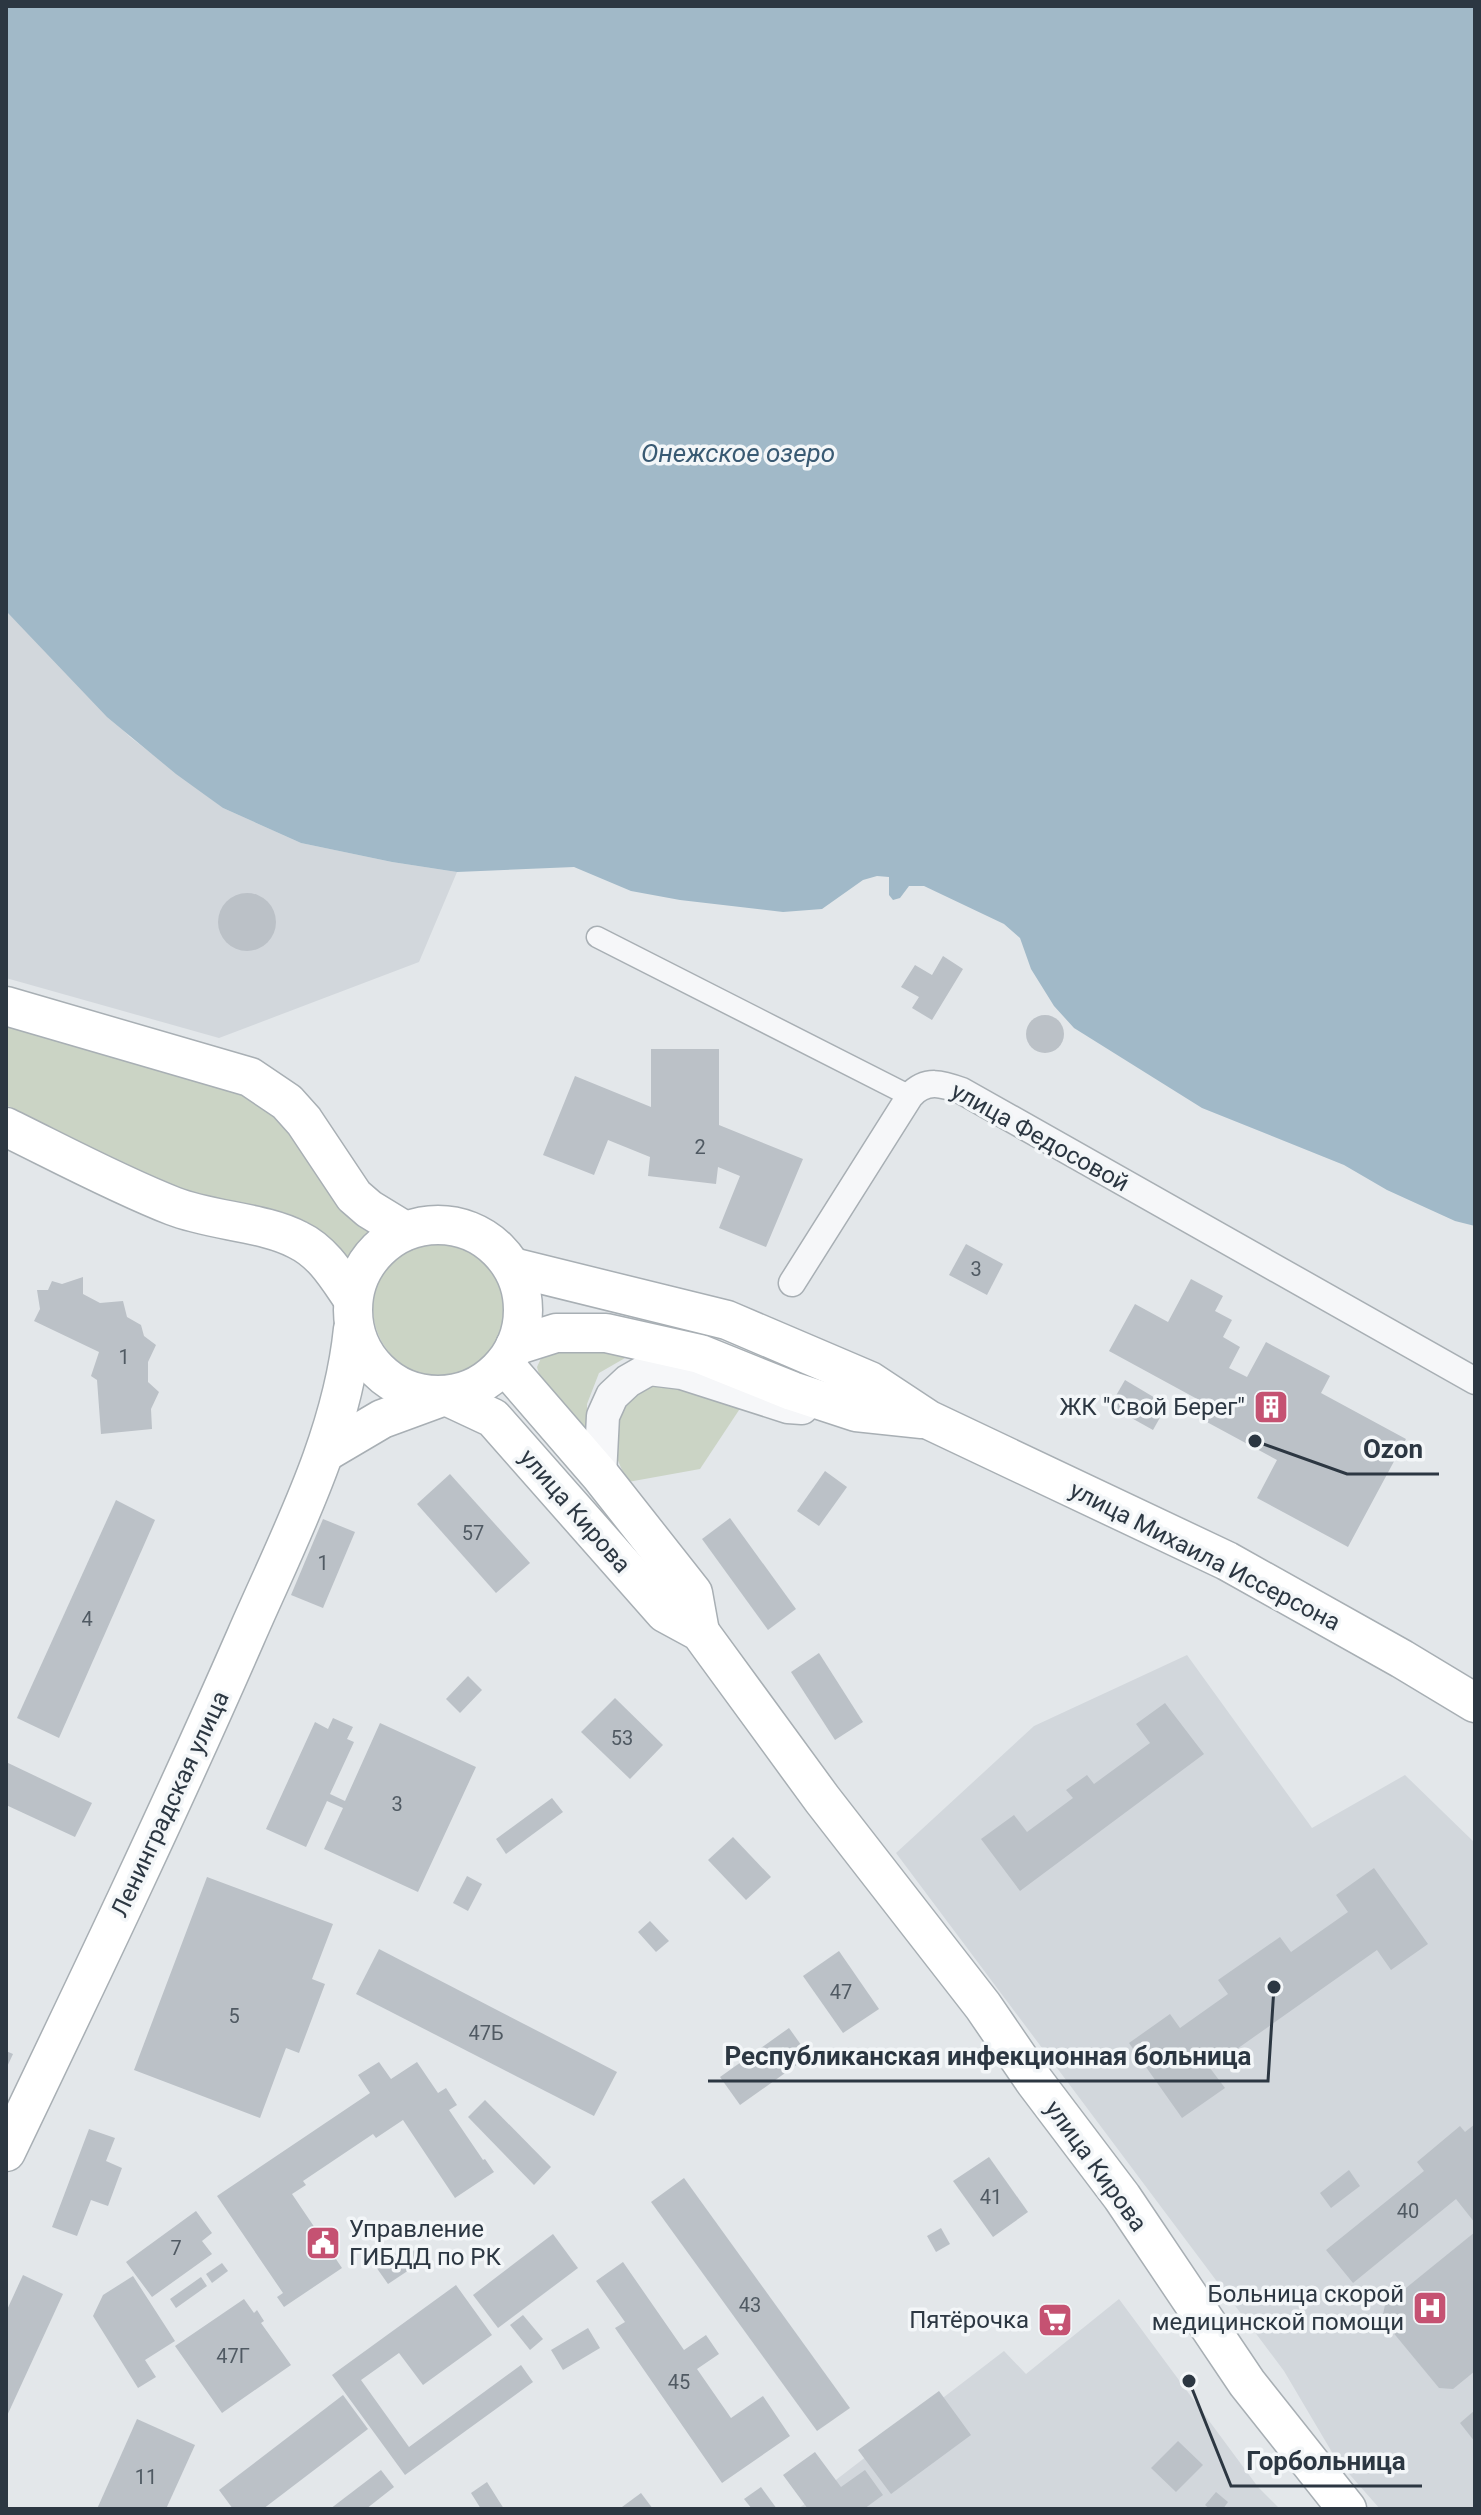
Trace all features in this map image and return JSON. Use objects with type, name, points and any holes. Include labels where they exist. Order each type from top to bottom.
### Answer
[{"type":"main road","points":[[6,1006],[250,1077],[287,1102],[304,1121],[354,1196],[405,1231]]},
{"type":"main road","points":[[6,1127],[172,1206],[296,1238],[332,1268],[353,1313],[366,1357],[387,1380],[415,1393],[446,1396]]},
{"type":"main road","points":[[326,1452],[382,1419],[468,1391],[488,1380],[510,1355],[523,1320],[522,1292],[512,1267],[486,1239],[469,1230],[437,1224],[405,1231],[380,1246],[362,1270],[353,1313]]},
{"type":"main road","name":"улица Михаила Иссерсона","points":[[512,1267],[727,1320],[870,1381],[929,1420],[1227,1561],[1475,1703]]},
{"type":"main road","name":"Ленинградская улица","points":[[6,2152],[178,1791],[326,1452],[350,1358],[353,1313]]},
{"type":"main road","name":"улица Михаила Иссерсона","points":[[510,1355],[556,1333],[606,1333],[700,1354],[780,1387],[856,1412],[929,1420]]},
{"type":"main road","name":"улица Кирова","points":[[510,1355],[693,1593],[700,1632]]},
{"type":"main road","name":"улица Кирова","points":[[446,1396],[493,1418],[665,1613],[700,1632],[808,1780],[983,2006],[1035,2082],[1122,2197],[1247,2383],[1347,2509]]},
{"type":"street","points":[[597,937],[910,1096],[792,1283]]},
{"type":"street","name":"улица Федосовой","points":[[910,1096],[917,1088],[937,1083],[962,1091],[1475,1381]]},
{"type":"street","points":[[600,1475],[603,1416],[612,1396],[628,1381],[649,1369],[682,1373],[788,1407],[856,1412]]},
{"type":"shaded area","points":[[6,611],[130,737],[223,808],[301,843],[457,872],[419,962],[219,1038],[6,978]]},
{"type":"shaded area","points":[[1187,1655],[1312,1828],[1405,1775],[1475,1843],[1475,2509],[1380,2509],[1336,2459],[1284,2371],[896,1853],[1034,1726]]},
{"type":"shaded area","points":[[1119,2299],[1258,2487],[1280,2509],[798,2509],[1004,2351],[1026,2374]]},
{"type":"green space","points":[[6,1020],[237,1089],[286,1123],[374,1226],[345,1261],[194,1198],[6,1105]]},
{"type":"green space","points":[[442,1239],[469,1244],[491,1259],[506,1281],[511,1308],[506,1335],[491,1357],[469,1372],[442,1377],[415,1372],[393,1357],[378,1335],[373,1308],[378,1281],[393,1259],[415,1244]]},
{"type":"green space","points":[[566,1349],[632,1354],[599,1373],[587,1404],[587,1435],[543,1388],[537,1367],[543,1354]]},
{"type":"green space","points":[[672,1386],[741,1407],[700,1469],[628,1482],[615,1453],[612,1430],[615,1420],[642,1387]]},
{"type":"water","name":"Онежское озеро","points":[[6,6],[1475,6],[1475,1226],[1455,1221],[1387,1190],[1344,1165],[1202,1108],[1074,1028],[1054,1006],[1031,969],[1020,938],[1004,924],[924,886],[909,886],[900,898],[893,900],[889,895],[889,877],[877,876],[863,880],[822,909],[783,912],[631,891],[574,867],[457,872],[392,862],[301,843],[223,808],[107,717],[6,611]]},
{"type":"building","points":[[247,893],[268,901],[276,922],[268,943],[247,951],[226,943],[218,922],[226,901]]},
{"type":"building","points":[[943,956],[963,969],[932,1020],[912,1008],[919,997],[901,987],[915,965],[932,975]]},
{"type":"building","points":[[1045,1015],[1059,1020],[1064,1034],[1059,1048],[1045,1053],[1031,1048],[1026,1034],[1031,1020]]},
{"type":"building","points":[[651,1049],[719,1049],[719,1125],[803,1159],[766,1247],[719,1228],[740,1176],[718,1167],[716,1184],[648,1176],[650,1157],[608,1140],[594,1175],[543,1155],[575,1076],[651,1107]]},
{"type":"building","points":[[966,1244],[1003,1264],[987,1295],[949,1275]]},
{"type":"building","points":[[83,1277],[83,1294],[100,1303],[123,1301],[127,1317],[141,1325],[144,1336],[156,1345],[148,1362],[148,1382],[159,1392],[151,1409],[152,1429],[101,1434],[97,1380],[91,1376],[99,1352],[34,1321],[40,1309],[37,1290],[48,1290],[52,1281],[62,1284]]},
{"type":"building","name":"ЖК \"Свой Берег\"","points":[[1191,1279],[1223,1296],[1215,1311],[1232,1320],[1223,1337],[1240,1347],[1229,1368],[1247,1377],[1266,1342],[1330,1376],[1321,1393],[1406,1439],[1348,1547],[1257,1498],[1277,1460],[1192,1414],[1199,1400],[1109,1351],[1135,1304],[1168,1322]]},
{"type":"building","name":"ЖК \"Свой Берег\"","points":[[1125,1380],[1167,1405],[1153,1430],[1110,1406]]},
{"type":"building","points":[[825,1471],[847,1487],[819,1526],[797,1511]]},
{"type":"building","points":[[450,1474],[530,1563],[496,1593],[417,1504]]},
{"type":"building","points":[[116,1500],[155,1520],[59,1738],[17,1718]]},
{"type":"building","points":[[730,1518],[796,1609],[768,1630],[702,1539]]},
{"type":"building","points":[[323,1519],[355,1532],[323,1608],[291,1595]]},
{"type":"building","points":[[819,1653],[863,1722],[835,1740],[791,1672]]},
{"type":"building","points":[[468,1676],[482,1690],[460,1713],[446,1699]]},
{"type":"building","points":[[615,1698],[663,1745],[630,1779],[581,1732]]},
{"type":"building","points":[[1165,1703],[1204,1754],[1020,1891],[981,1839],[1014,1815],[1027,1832],[1073,1798],[1066,1790],[1087,1775],[1094,1784],[1150,1743],[1136,1724]]},
{"type":"building","points":[[333,1718],[353,1727],[347,1739],[354,1742],[330,1794],[345,1801],[380,1723],[476,1767],[418,1892],[324,1849],[343,1808],[327,1801],[306,1847],[266,1829],[315,1722],[328,1729]]},
{"type":"building","points":[[6,1762],[92,1803],[75,1837],[6,1805]]},
{"type":"building","points":[[552,1798],[563,1812],[506,1854],[496,1839]]},
{"type":"building","points":[[733,1837],[771,1877],[746,1900],[708,1860]]},
{"type":"building","points":[[1374,1868],[1428,1944],[1391,1970],[1377,1950],[1210,2068],[1225,2088],[1182,2118],[1129,2043],[1170,2014],[1180,2028],[1228,1994],[1218,1980],[1280,1937],[1291,1952],[1348,1912],[1336,1895]]},
{"type":"building","points":[[467,1876],[482,1884],[468,1911],[453,1903]]},
{"type":"building","points":[[207,1877],[333,1924],[312,1979],[325,1984],[299,2053],[286,2048],[260,2118],[134,2070]]},
{"type":"building","points":[[650,1921],[669,1941],[656,1952],[638,1932]]},
{"type":"building","points":[[379,1949],[617,2072],[594,2116],[356,1994]]},
{"type":"building","points":[[839,1951],[879,2009],[843,2033],[803,1976]]},
{"type":"building","points":[[789,2028],[809,2056],[740,2105],[720,2077]]},
{"type":"building","points":[[6,2051],[13,2054],[6,2069]]},
{"type":"building","points":[[379,2062],[391,2079],[417,2062],[438,2093],[446,2088],[457,2105],[449,2110],[494,2172],[455,2198],[403,2120],[376,2138],[373,2134],[303,2181],[306,2185],[292,2194],[342,2268],[284,2307],[277,2297],[283,2293],[217,2196],[370,2093],[358,2075]]},
{"type":"building","points":[[485,2100],[551,2167],[534,2185],[468,2117]]},
{"type":"building","name":"Больница скорой медицинской помощи","points":[[1475,2124],[1475,2223],[1456,2199],[1353,2283],[1326,2250],[1424,2171],[1417,2162],[1460,2126],[1465,2132]]},
{"type":"building","points":[[89,2129],[115,2138],[106,2161],[122,2168],[108,2206],[91,2200],[77,2236],[52,2227]]},
{"type":"building","points":[[989,2157],[1028,2212],[993,2237],[953,2181]]},
{"type":"building","points":[[1349,2170],[1360,2186],[1331,2208],[1320,2193]]},
{"type":"building","points":[[684,2178],[850,2408],[817,2431],[651,2202]]},
{"type":"building","points":[[196,2211],[212,2233],[202,2241],[212,2254],[152,2297],[126,2262]]},
{"type":"building","points":[[941,2228],[950,2244],[936,2252],[927,2236]]},
{"type":"building","name":"Больница скорой медицинской помощи","points":[[1475,2232],[1475,2371],[1453,2389],[1439,2388],[1382,2319],[1385,2305]]},
{"type":"building","points":[[553,2234],[578,2268],[498,2328],[473,2295]]},
{"type":"building","points":[[422,2245],[430,2256],[388,2284],[376,2267],[401,2250],[405,2256]]},
{"type":"building","points":[[623,2262],[684,2350],[706,2335],[719,2354],[697,2369],[731,2418],[763,2396],[790,2436],[722,2483],[615,2328],[625,2322],[596,2281]]},
{"type":"building","points":[[222,2263],[228,2271],[212,2283],[206,2274]]},
{"type":"building","points":[[23,2275],[63,2294],[6,2418],[6,2312]]},
{"type":"building","points":[[133,2276],[175,2341],[145,2360],[156,2377],[138,2388],[93,2316],[103,2295]]},
{"type":"building","points":[[201,2277],[207,2286],[176,2308],[170,2299]]},
{"type":"building","points":[[456,2285],[492,2335],[423,2385],[399,2353],[361,2380],[409,2447],[521,2365],[533,2382],[405,2475],[332,2375]]},
{"type":"building","points":[[244,2299],[254,2313],[257,2310],[264,2321],[261,2323],[291,2365],[222,2413],[175,2346]]},
{"type":"building","points":[[523,2315],[543,2339],[530,2350],[510,2325]]},
{"type":"building","points":[[588,2328],[600,2348],[563,2370],[551,2350]]},
{"type":"building","points":[[939,2391],[971,2435],[891,2494],[858,2450]]},
{"type":"building","points":[[343,2395],[368,2429],[263,2509],[233,2509],[219,2490]]},
{"type":"building","points":[[1475,2410],[1475,2442],[1460,2423]]},
{"type":"building","points":[[137,2419],[195,2445],[166,2509],[97,2509]]},
{"type":"building","points":[[1178,2441],[1203,2465],[1176,2492],[1151,2468]]},
{"type":"building","points":[[815,2452],[841,2487],[865,2470],[883,2495],[864,2509],[808,2509],[783,2475]]},
{"type":"building","points":[[381,2470],[394,2487],[366,2509],[330,2509]]},
{"type":"building","points":[[487,2482],[504,2509],[481,2509],[471,2493]]},
{"type":"building","points":[[761,2487],[777,2509],[752,2509],[744,2499]]},
{"type":"building","points":[[1216,2492],[1228,2502],[1223,2509],[1210,2509],[1205,2505]]},
{"type":"building","points":[[641,2493],[653,2509],[623,2509],[622,2507]]},
{"type":"place","name":"ЖК \"Свой Берег\"","points":[[1271,1407]]},
{"type":"place","name":"Ozon","points":[[1255,1441]]},
{"type":"place","name":"Республиканская инфекционная больница","points":[[1274,1987]]},
{"type":"place","name":"Управление ГИБДД по РК","points":[[323,2243]]},
{"type":"place","name":"Больница скорой медицинской помощи","points":[[1430,2308]]},
{"type":"place","name":"Пятёрочка","points":[[1055,2320]]},
{"type":"place","name":"Горбольница","points":[[1189,2381]]}]
